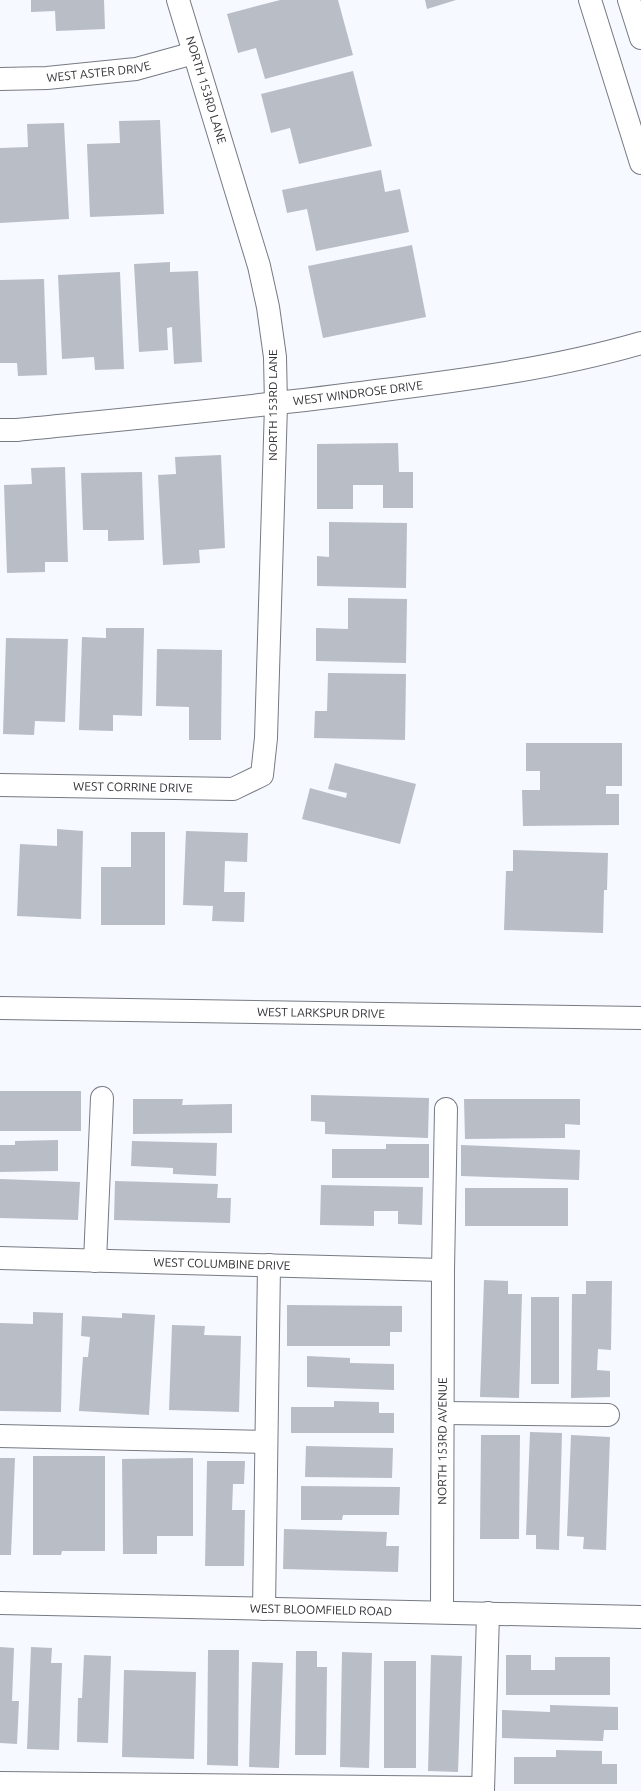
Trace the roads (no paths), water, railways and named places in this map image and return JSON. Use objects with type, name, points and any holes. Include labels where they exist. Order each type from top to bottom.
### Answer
[{"type":"street","name":"NORTH 153RD LANE","points":[[178,0],[260,266],[275,357],[276,404],[266,738],[262,775]]},
{"type":"street","points":[[590,0],[641,163]]},
{"type":"street","points":[[629,0],[641,38]]},
{"type":"street","name":"WEST ASTER DRIVE","points":[[0,79],[46,78],[136,69],[194,52]]},
{"type":"street","name":"WEST WINDROSE DRIVE","points":[[0,430],[25,429],[276,404],[484,378],[641,343]]},
{"type":"street","name":"WEST CORRINE DRIVE","points":[[0,785],[233,789],[262,775]]},
{"type":"street","name":"WEST LARKSPUR DRIVE","points":[[0,1008],[641,1018]]},
{"type":"street","points":[[95,1261],[102,1098]]},
{"type":"street","name":"NORTH 153RD AVENUE","points":[[442,1612],[443,1270],[446,1109]]},
{"type":"street","name":"WEST COLUMBINE DRIVE","points":[[0,1258],[443,1270]]},
{"type":"street","points":[[264,1609],[269,1265]]},
{"type":"street","points":[[443,1413],[608,1416]]},
{"type":"street","points":[[0,1436],[266,1442]]},
{"type":"street","name":"WEST BLOOMFIELD ROAD","points":[[0,1603],[641,1617]]},
{"type":"street","points":[[0,1783],[483,1789],[488,1613]]}]
